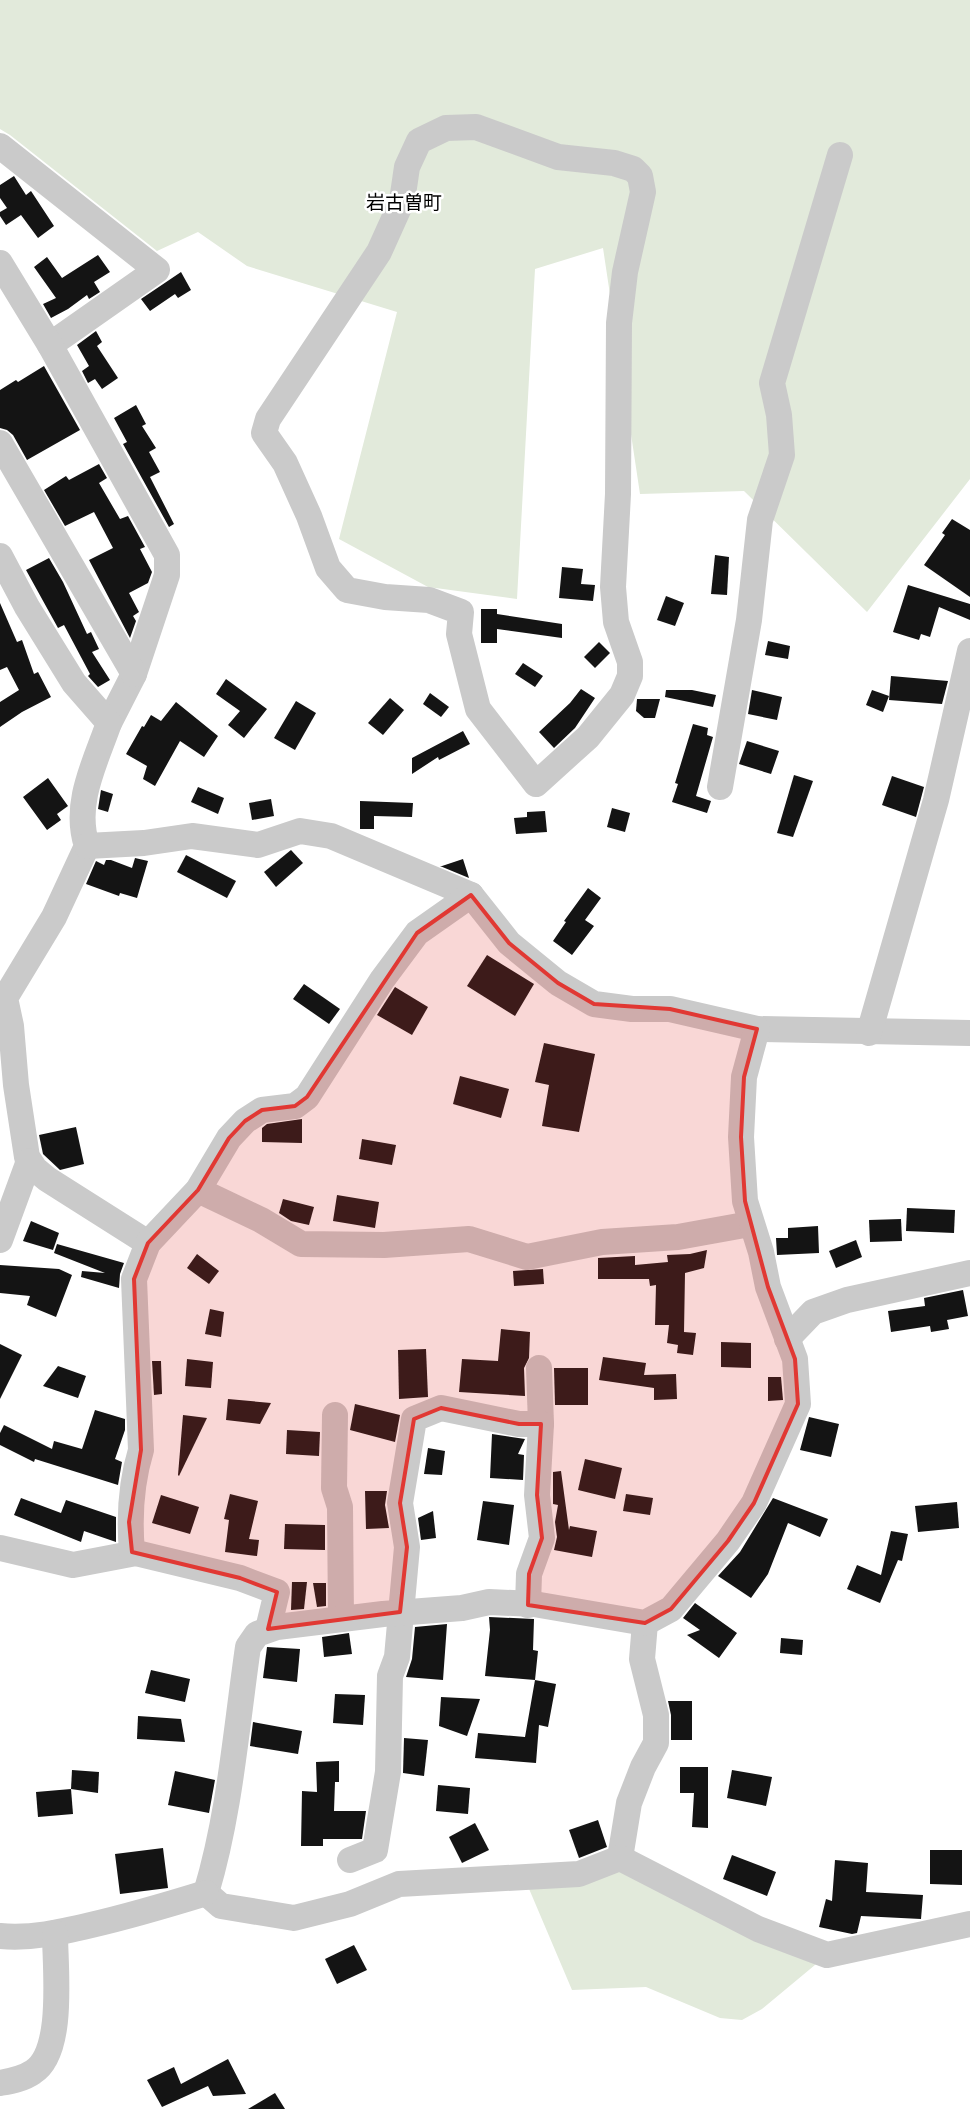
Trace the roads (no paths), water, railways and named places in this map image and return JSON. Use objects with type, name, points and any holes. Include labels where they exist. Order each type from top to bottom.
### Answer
[{"type":"street","points":[[476,127],[558,157],[614,163],[633,169],[640,176],[643,192],[625,272],[619,323],[618,494],[613,587],[616,622],[630,662],[630,676],[622,695],[588,737],[536,784],[478,709],[459,634],[461,612],[429,600],[385,597],[347,590],[328,568],[309,516],[285,463],[264,433],[268,419],[380,252],[402,201],[407,167],[419,141],[446,128],[476,127]]},
{"type":"street","points":[[0,146],[156,270],[50,345]]},
{"type":"street","points":[[720,787],[748,620],[760,520],[782,455],[779,415],[772,384],[840,155]]},
{"type":"street","points":[[0,263],[50,345],[168,555],[167,574],[134,674],[109,723],[83,794],[83,833],[87,846],[54,917],[2,998],[11,1026],[22,1131],[27,1158],[47,1179],[148,1243]]},
{"type":"street","points":[[0,443],[134,674]]},
{"type":"street","points":[[0,556],[27,607],[74,683],[109,723]]},
{"type":"street","points":[[869,1032],[936,800],[970,650]]},
{"type":"street","points":[[87,846],[144,844],[192,836],[258,845],[300,831],[331,836],[471,895],[509,942],[558,983],[594,1004],[632,1010],[670,1009],[757,1029],[970,1033]]},
{"type":"street","points":[[268,1629],[277,1592],[240,1578],[132,1552],[129,1522],[136,1466],[141,1450],[134,1279],[148,1243],[198,1190],[229,1138],[245,1121],[262,1110],[295,1106],[307,1097],[382,980],[417,933],[471,895]]},
{"type":"street","points":[[206,1894],[217,1856],[229,1799],[248,1647],[257,1634],[268,1629],[400,1612],[462,1608],[489,1602],[534,1604],[646,1623],[671,1609],[728,1541],[754,1503],[798,1404],[795,1359],[768,1287],[761,1252],[750,1224],[745,1201],[741,1137],[744,1077],[757,1029]]},
{"type":"street","points":[[0,1240],[30,1161]]},
{"type":"street","points":[[198,1190],[261,1220],[301,1244],[384,1245],[469,1239],[527,1257],[602,1242],[678,1237],[750,1224]]},
{"type":"street","points":[[787,1339],[813,1312],[847,1300],[970,1273]]},
{"type":"street","points":[[528,1605],[529,1574],[542,1538],[537,1495],[541,1424],[539,1368]]},
{"type":"street","points":[[350,1860],[375,1850],[388,1772],[390,1676],[397,1657],[407,1547],[400,1503],[414,1419],[441,1408],[519,1424],[541,1424]]},
{"type":"street","points":[[336,1415],[334,1488],[340,1507],[341,1619]]},
{"type":"street","points":[[0,1548],[73,1565],[136,1553]]},
{"type":"street","points":[[620,1858],[629,1803],[643,1767],[656,1743],[656,1714],[642,1659],[646,1623]]},
{"type":"street","points":[[206,1894],[221,1906],[294,1918],[350,1904],[399,1884],[579,1874],[620,1858],[758,1929],[827,1955],[970,1924]]},
{"type":"street","points":[[0,1936],[18,1938],[55,1933],[144,1912],[206,1894]]},
{"type":"street","points":[[0,2083],[18,2079],[34,2072],[50,2051],[56,2024],[55,1933]]},
{"type":"district","name":"岩古曽町","points":[[404,202]]}]
